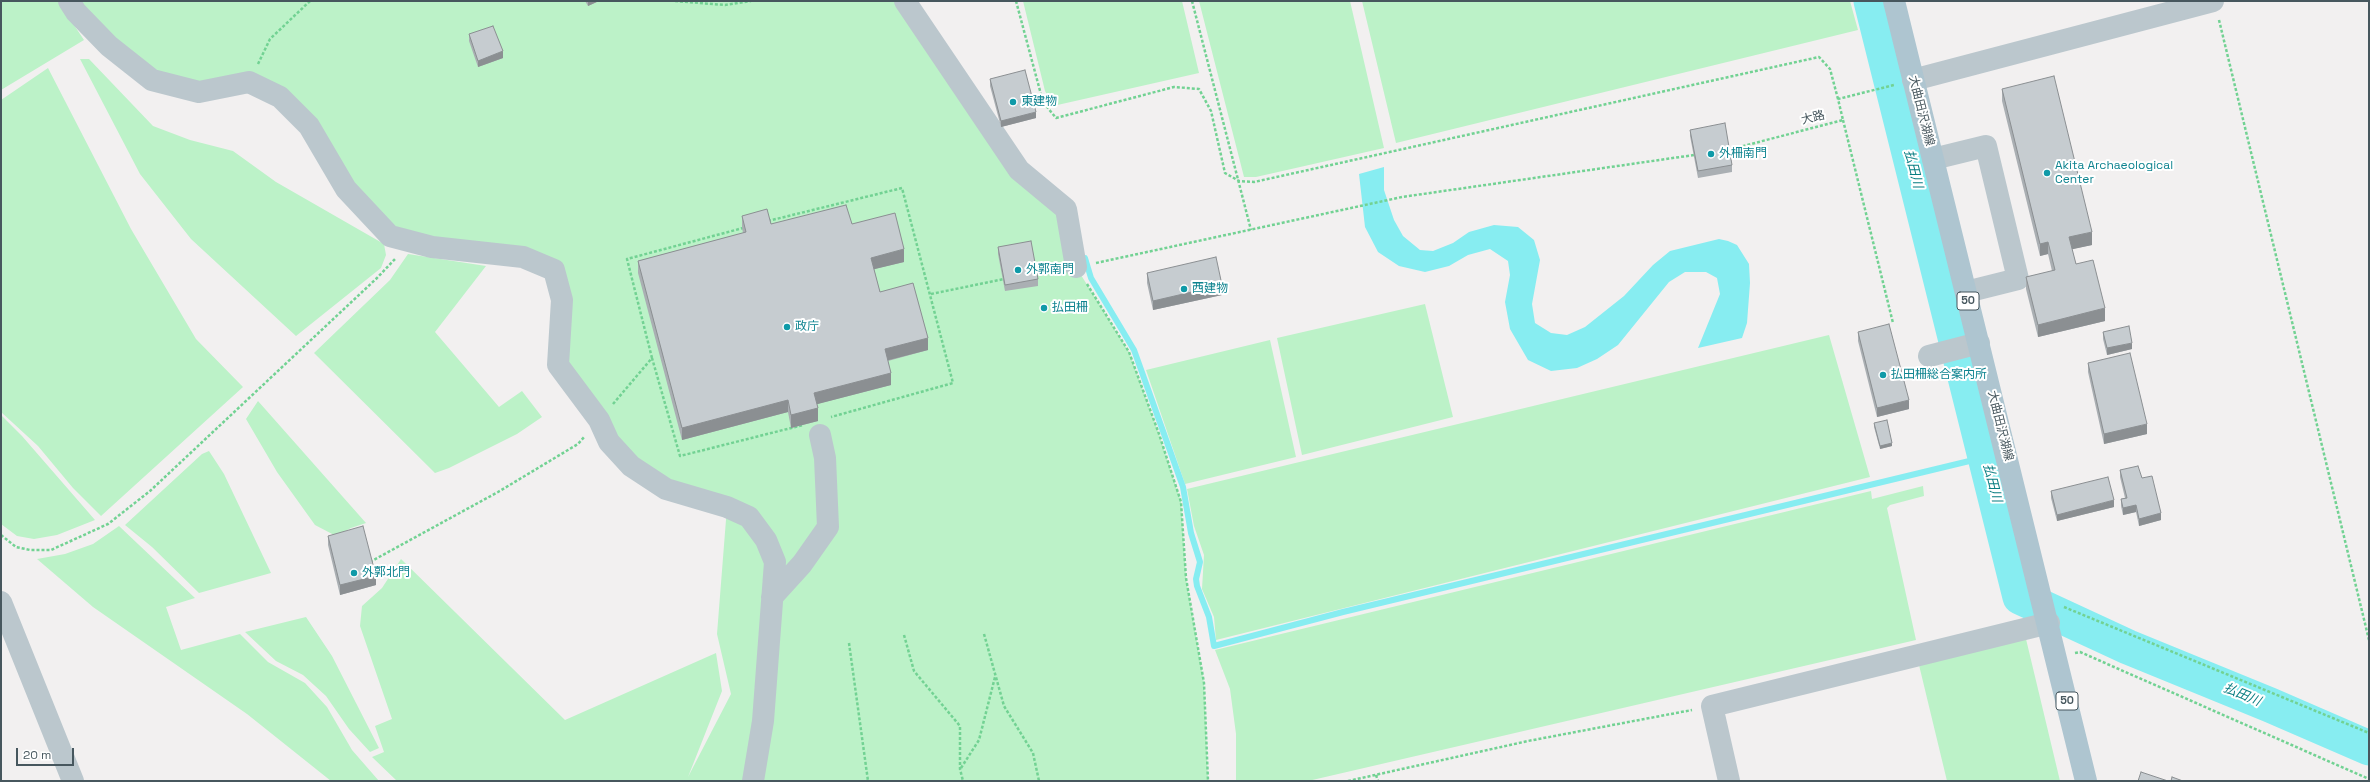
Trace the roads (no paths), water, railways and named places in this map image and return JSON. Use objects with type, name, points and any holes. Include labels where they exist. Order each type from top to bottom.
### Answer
[{"type":"main road","name":"大曲田沢湖線","points":[[1894,1],[2043,599],[2086,781]]},
{"type":"street","points":[[69,1],[76,12],[109,46],[152,80],[199,92],[249,82],[280,97],[309,126],[346,189],[390,236],[432,247],[523,257],[554,270],[562,300],[558,364],[599,420],[609,442],[617,453],[631,466],[666,490],[727,507],[749,517],[766,540],[775,562],[763,721],[753,781]]},
{"type":"street","points":[[905,1],[1019,170],[1066,210],[1076,267]]},
{"type":"street","points":[[1913,80],[2215,9]]},
{"type":"street","points":[[1933,159],[1986,146],[2018,279],[1966,292]]},
{"type":"street","points":[[1929,356],[1979,343]]},
{"type":"street","points":[[772,597],[802,564],[828,527],[825,458],[817,426]]},
{"type":"street","points":[[1,602],[73,781]]},
{"type":"street","points":[[1729,781],[1712,706],[2048,622]]},
{"type":"water","points":[[1384,167],[1384,190],[1394,220],[1403,236],[1420,250],[1433,251],[1453,243],[1469,232],[1494,225],[1518,227],[1534,240],[1540,260],[1532,304],[1535,323],[1551,333],[1567,335],[1585,327],[1624,296],[1653,265],[1670,251],[1719,239],[1737,245],[1749,264],[1750,283],[1747,323],[1742,338],[1698,348],[1720,294],[1717,278],[1706,272],[1685,272],[1669,282],[1618,345],[1597,359],[1577,368],[1551,371],[1528,360],[1510,329],[1505,302],[1510,275],[1508,261],[1490,249],[1468,255],[1449,266],[1425,272],[1399,266],[1378,252],[1365,227],[1359,174]]},
{"type":"waterway","name":"払田川","points":[[1871,1],[2020,597],[2128,647],[2270,705],[2369,748]]},
{"type":"waterway","points":[[1085,258],[1091,278],[1134,350],[1183,487],[1191,533],[1200,562],[1196,579],[1197,586],[1209,617],[1214,646],[1343,612],[1986,457]]},
{"type":"place","name":"東建物","points":[[1013,102]]},
{"type":"place","name":"外柵南門","points":[[1711,154]]},
{"type":"place","name":"Akita Archaeological Center","points":[[2047,173]]},
{"type":"place","name":"外郭南門","points":[[1018,270]]},
{"type":"place","name":"西建物","points":[[1184,289]]},
{"type":"place","name":"払田柵","points":[[1044,308]]},
{"type":"place","name":"政庁","points":[[787,327]]},
{"type":"place","name":"払田柵総合案内所","points":[[1883,375]]},
{"type":"place","name":"外郭北門","points":[[354,573]]}]
